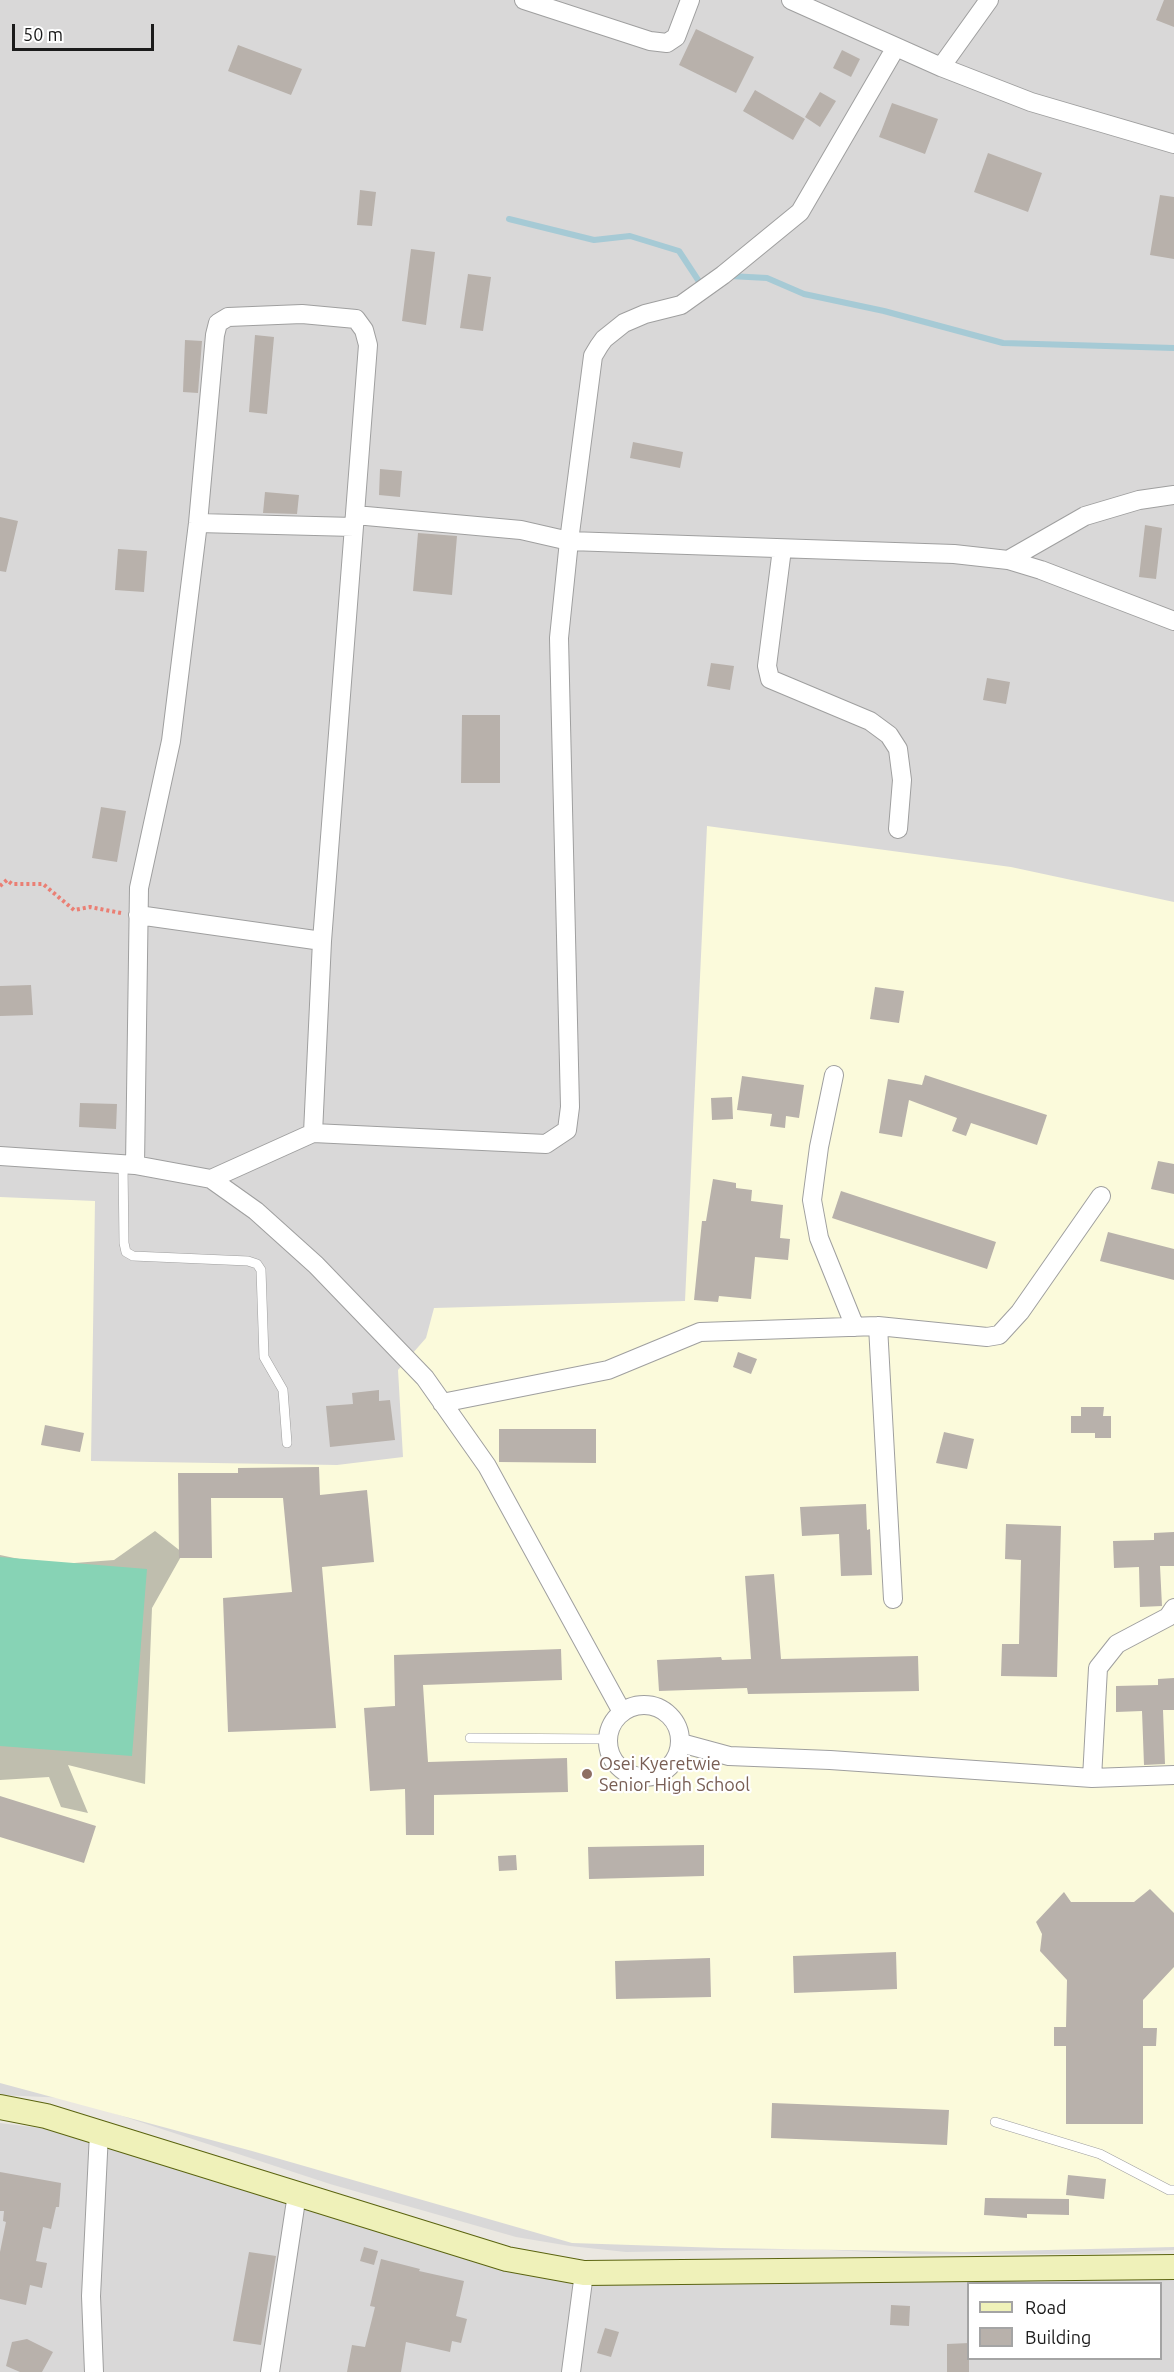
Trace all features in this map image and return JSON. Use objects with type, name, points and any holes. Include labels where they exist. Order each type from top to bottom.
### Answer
[{"type":"street","points":[[524,0],[650,41],[667,43],[676,37],[690,0]]},
{"type":"street","points":[[791,0],[941,67],[1031,102],[1174,144]]},
{"type":"street","points":[[941,67],[989,0]]},
{"type":"street","points":[[211,1179],[313,1133],[546,1144],[567,1130],[570,1107],[559,638],[593,356],[599,346],[624,323],[645,314],[681,305],[723,275],[800,212],[896,47]]},
{"type":"street","points":[[129,1165],[134,915],[171,741],[198,523],[215,335],[218,323],[228,317],[302,314],[356,318],[364,330],[368,345],[322,940],[313,1133]]},
{"type":"street","points":[[1008,560],[1085,516],[1139,500],[1174,495]]},
{"type":"street","points":[[198,523],[355,521],[521,530],[569,542],[954,554],[1008,560],[1041,570],[1174,621]]},
{"type":"street","points":[[782,549],[767,666],[770,679],[870,721],[889,735],[898,749],[900,759],[902,780],[898,829]]},
{"type":"street","points":[[134,915],[322,940]]},
{"type":"street","points":[[834,1075],[819,1147],[812,1200],[819,1238],[855,1327]]},
{"type":"street","points":[[0,1156],[129,1165],[211,1179],[256,1211],[316,1265],[425,1378],[487,1466],[621,1712]]},
{"type":"street","points":[[442,1403],[608,1370],[700,1332],[878,1326],[987,1337],[999,1335],[1020,1312],[1101,1196]]},
{"type":"street","points":[[878,1326],[893,1599]]},
{"type":"street","points":[[1092,1778],[1098,1668],[1117,1644],[1168,1617],[1174,1608]]},
{"type":"street","points":[[641,1704],[661,1708],[676,1723],[681,1743],[674,1762],[666,1770],[657,1775],[636,1777],[627,1773],[612,1759],[607,1739],[614,1719],[621,1712],[641,1704]]},
{"type":"street","points":[[681,1743],[729,1756],[830,1760],[1092,1778],[1174,1775]]},
{"type":"street","points":[[0,2107],[46,2116],[507,2259],[584,2273],[1174,2267]]},
{"type":"street","points":[[94,2372],[92,2296],[99,2133]]},
{"type":"street","points":[[270,2372],[297,2194]]},
{"type":"street","points":[[571,2372],[584,2273]]},
{"type":"lane","points":[[129,1165],[124,1243],[126,1252],[133,1256],[248,1261],[257,1264],[261,1270],[264,1357],[283,1390],[287,1443]]},
{"type":"lane","points":[[470,1738],[607,1739]]},
{"type":"lane","points":[[995,2122],[1100,2154],[1169,2190],[1174,2190]]},
{"type":"path","points":[[0,886],[8,880],[12,884],[44,884],[74,910],[90,907],[134,915]]},
{"type":"shaded area","points":[[0,0],[1174,0],[1174,2250],[1093,2254],[919,2254],[807,2249],[626,2252],[570,2246],[516,2237],[330,2184],[67,2098],[0,2095]]},
{"type":"shaded area","name":"Osei Kyeretwie Senior High School","points":[[707,826],[1011,867],[1174,902],[1174,2247],[964,2252],[572,2243],[252,2151],[0,2083],[0,1197],[95,1201],[91,1461],[337,1465],[403,1457],[398,1370],[426,1338],[434,1308],[685,1301]]},
{"type":"shaded area","points":[[155,1531],[183,1553],[152,1608],[145,1784],[68,1765],[88,1813],[61,1807],[49,1777],[0,1780],[0,1555],[48,1565],[114,1560]]},
{"type":"shaded area","points":[[0,2123],[71,2132],[503,2264],[914,2281],[1088,2281],[1174,2278],[1174,2372],[0,2372]]},
{"type":"green space","points":[[0,1557],[147,1569],[132,1756],[0,1746]]},
{"type":"building","points":[[1164,0],[1174,0],[1174,27],[1156,20]]},
{"type":"building","points":[[696,29],[754,57],[736,93],[679,65]]},
{"type":"building","points":[[238,45],[302,69],[291,95],[228,71]]},
{"type":"building","points":[[842,50],[860,59],[851,77],[833,68]]},
{"type":"building","points":[[755,90],[805,119],[793,140],[743,111]]},
{"type":"building","points":[[820,92],[836,101],[820,127],[805,117]]},
{"type":"building","points":[[892,103],[938,119],[925,154],[879,137]]},
{"type":"building","points":[[988,153],[1042,173],[1028,212],[974,192]]},
{"type":"building","points":[[360,190],[376,192],[372,226],[357,225]]},
{"type":"building","points":[[1160,195],[1174,197],[1174,259],[1150,255]]},
{"type":"building","points":[[411,249],[435,252],[426,325],[402,321]]},
{"type":"building","points":[[468,274],[491,277],[483,331],[460,328]]},
{"type":"building","points":[[255,335],[274,337],[267,414],[249,412]]},
{"type":"building","points":[[185,340],[202,341],[198,393],[183,392]]},
{"type":"building","points":[[633,442],[683,452],[680,468],[630,458]]},
{"type":"building","points":[[380,469],[402,471],[400,497],[379,495]]},
{"type":"building","points":[[265,492],[299,495],[297,514],[263,513]]},
{"type":"building","points":[[0,517],[18,521],[6,572],[0,571]]},
{"type":"building","points":[[1145,525],[1162,528],[1156,579],[1139,577]]},
{"type":"building","points":[[418,533],[457,536],[452,595],[413,591]]},
{"type":"building","points":[[118,549],[147,551],[144,592],[115,590]]},
{"type":"building","points":[[711,663],[734,666],[730,690],[707,686]]},
{"type":"building","points":[[987,678],[1010,682],[1006,704],[983,700]]},
{"type":"building","points":[[462,715],[500,715],[500,783],[461,783]]},
{"type":"building","points":[[101,807],[126,811],[117,862],[92,858]]},
{"type":"building","points":[[31,985],[33,1015],[0,1016],[0,986]]},
{"type":"building","points":[[875,987],[904,991],[899,1023],[870,1019]]},
{"type":"building","points":[[925,1075],[1047,1115],[1037,1145],[971,1123],[966,1136],[952,1131],[957,1118],[909,1100],[902,1137],[879,1133],[888,1079],[922,1085]]},
{"type":"building","points":[[742,1076],[804,1085],[799,1118],[786,1116],[785,1128],[770,1126],[772,1114],[737,1110]]},
{"type":"building","points":[[732,1097],[733,1119],[712,1120],[711,1098]]},
{"type":"building","points":[[80,1103],[117,1104],[116,1129],[79,1127]]},
{"type":"building","points":[[1158,1161],[1174,1164],[1174,1194],[1151,1189]]},
{"type":"building","points":[[713,1179],[736,1183],[736,1188],[752,1190],[751,1201],[783,1205],[780,1238],[790,1239],[788,1260],[755,1257],[751,1299],[719,1296],[718,1302],[694,1300],[702,1221],[706,1221]]},
{"type":"building","points":[[841,1191],[996,1242],[987,1269],[832,1218]]},
{"type":"building","points":[[1108,1232],[1174,1249],[1174,1280],[1100,1261]]},
{"type":"building","points":[[738,1352],[757,1359],[751,1374],[733,1367]]},
{"type":"building","points":[[379,1390],[379,1401],[390,1400],[395,1440],[330,1447],[326,1406],[353,1404],[352,1393]]},
{"type":"building","points":[[1081,1407],[1104,1407],[1103,1416],[1111,1416],[1111,1438],[1095,1438],[1095,1433],[1071,1433],[1071,1416],[1081,1416]]},
{"type":"building","points":[[45,1425],[84,1433],[80,1452],[41,1445]]},
{"type":"building","points":[[499,1429],[596,1429],[596,1463],[499,1462]]},
{"type":"building","points":[[944,1432],[974,1439],[967,1469],[936,1463]]},
{"type":"building","points":[[319,1467],[320,1495],[367,1490],[374,1562],[322,1567],[336,1728],[228,1732],[223,1598],[292,1592],[283,1498],[211,1498],[212,1558],[179,1558],[178,1473],[238,1473],[238,1468]]},
{"type":"building","points":[[866,1504],[867,1530],[870,1529],[872,1575],[841,1576],[839,1534],[802,1536],[800,1507]]},
{"type":"building","points":[[1006,1524],[1061,1526],[1057,1677],[1001,1676],[1002,1644],[1019,1644],[1021,1560],[1005,1559]]},
{"type":"building","points":[[1174,1532],[1174,1566],[1160,1566],[1162,1606],[1140,1607],[1139,1567],[1114,1568],[1113,1541],[1154,1540],[1154,1533]]},
{"type":"building","points":[[774,1574],[781,1659],[918,1656],[919,1691],[748,1694],[747,1688],[659,1691],[657,1660],[721,1657],[722,1660],[751,1659],[745,1576]]},
{"type":"building","points":[[561,1649],[562,1680],[423,1685],[428,1762],[567,1758],[568,1792],[434,1795],[434,1835],[406,1835],[405,1789],[370,1791],[364,1708],[395,1706],[394,1655]]},
{"type":"building","points":[[1174,1678],[1174,1710],[1163,1710],[1165,1764],[1144,1765],[1142,1711],[1116,1712],[1116,1686],[1158,1685],[1158,1679]]},
{"type":"building","points":[[0,1796],[96,1826],[84,1863],[0,1837]]},
{"type":"building","points":[[704,1845],[704,1876],[589,1879],[588,1847]]},
{"type":"building","points":[[516,1855],[517,1870],[499,1871],[498,1856]]},
{"type":"building","points":[[1150,1889],[1174,1913],[1174,1967],[1143,2000],[1143,2028],[1157,2028],[1156,2046],[1143,2046],[1143,2124],[1066,2124],[1066,2046],[1054,2046],[1054,2027],[1066,2027],[1067,1980],[1040,1951],[1042,1934],[1036,1922],[1064,1892],[1071,1902],[1134,1902]]},
{"type":"building","points":[[896,1952],[897,1989],[794,1993],[793,1956]]},
{"type":"building","points":[[710,1958],[711,1997],[616,1999],[615,1961]]},
{"type":"building","points":[[772,2103],[949,2110],[947,2145],[771,2138]]},
{"type":"building","points":[[0,2172],[61,2183],[59,2207],[56,2207],[51,2229],[43,2227],[36,2261],[47,2263],[42,2288],[30,2285],[26,2305],[0,2299],[0,2252],[6,2222],[3,2221],[4,2211],[0,2211]]},
{"type":"building","points":[[1068,2175],[1106,2179],[1104,2199],[1066,2195]]},
{"type":"building","points":[[985,2198],[1069,2199],[1069,2215],[1027,2214],[1027,2218],[984,2215]]},
{"type":"building","points":[[364,2247],[378,2251],[374,2265],[360,2261]]},
{"type":"building","points":[[249,2252],[276,2256],[261,2345],[233,2341]]},
{"type":"building","points":[[381,2259],[420,2269],[419,2271],[464,2281],[456,2316],[467,2319],[461,2343],[452,2341],[450,2352],[406,2342],[401,2372],[347,2372],[352,2345],[365,2347],[375,2307],[370,2306]]},
{"type":"building","points":[[891,2305],[910,2306],[909,2326],[890,2325]]},
{"type":"building","points":[[605,2328],[619,2332],[611,2357],[597,2353]]},
{"type":"building","points":[[27,2339],[53,2352],[42,2372],[20,2372],[6,2366],[12,2342]]},
{"type":"building","points":[[967,2343],[969,2372],[947,2372],[947,2344]]},
{"type":"waterway","points":[[509,219],[594,240],[630,236],[679,251],[702,286],[704,285]]},
{"type":"waterway","points":[[730,276],[767,278],[804,294],[884,311],[1003,343],[1174,348]]},
{"type":"place","name":"Osei Kyeretwie Senior High School","points":[[587,1774]]}]
